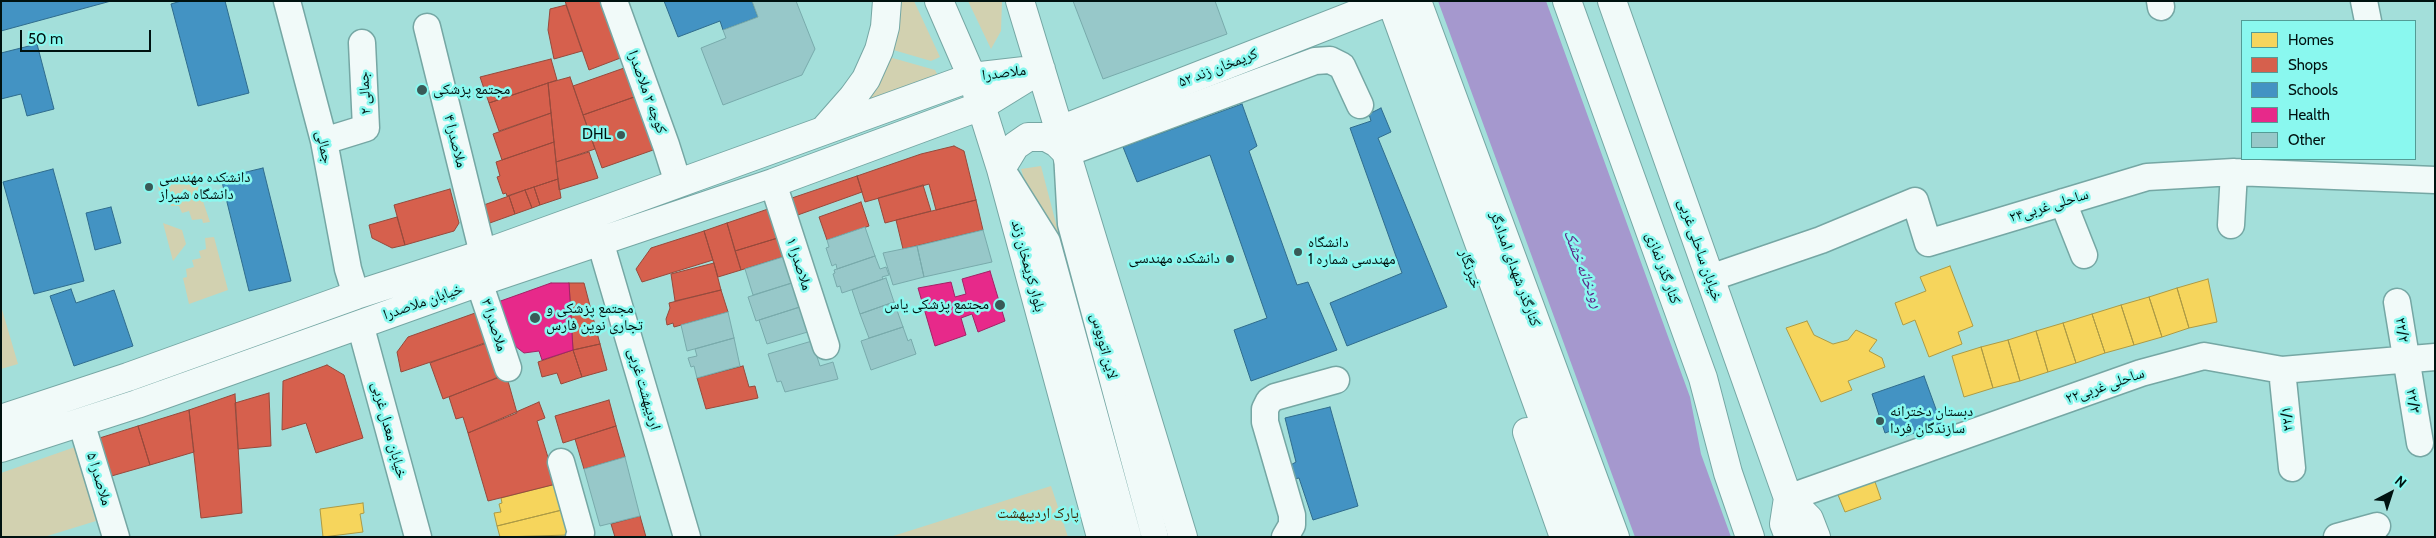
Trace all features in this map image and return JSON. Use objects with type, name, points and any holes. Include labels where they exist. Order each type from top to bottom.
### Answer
[{"type":"main road","points":[[821,133],[853,97],[866,79],[879,50],[885,27],[888,1]]},
{"type":"main road","name":"بلوار کریمخان زند","points":[[939,1],[972,77],[1001,169],[1101,537]]},
{"type":"main road","points":[[1020,1],[1184,537]]},
{"type":"main road","name":"کنارگذر شهدای امدادگر","points":[[1417,1],[1615,537]]},
{"type":"main road","name":"کنار گذر نمازی","points":[[1567,1],[1703,378],[1728,473],[1750,537]]},
{"type":"main road","name":"خیابان ساحلی غربی","points":[[1612,1],[1788,498],[1809,519],[1816,537]]},
{"type":"main road","points":[[1381,3],[1586,537]]},
{"type":"main road","name":"کریمخان زند ۵۲","points":[[1063,142],[1381,3]]},
{"type":"main road","name":"خبرنگار","points":[[1381,3],[1564,537]]},
{"type":"main road","name":"ملاصدرا","points":[[821,133],[972,77],[1041,69]]},
{"type":"main road","name":"ملاصدرا","points":[[845,156],[981,106],[1041,69]]},
{"type":"main road","name":"خیابان ملاصدرا","points":[[1,419],[128,377],[356,295],[483,254],[821,133]]},
{"type":"main road","points":[[1001,169],[1015,146],[1028,137],[1046,137],[1057,143],[1063,142]]},
{"type":"main road","name":"خیابان ملاصدرا","points":[[1,448],[137,404],[479,282],[773,183],[845,156]]},
{"type":"main road","points":[[128,377],[137,404]]},
{"type":"main road","points":[[1703,378],[1767,537]]},
{"type":"main road","name":"خیابان ساحلی غربی","points":[[1788,498],[1784,524],[1788,537]]},
{"type":"street","name":"جمالی","points":[[287,1],[324,141],[348,269],[356,295]]},
{"type":"street","name":"کوچه ۲ ملاصدرا","points":[[614,1],[678,183]]},
{"type":"street","points":[[2364,1],[2368,20]]},
{"type":"street","name":"۴ ملاصدرا","points":[[427,27],[483,254]]},
{"type":"street","name":"۲ جمالی","points":[[324,141],[366,128],[362,43]]},
{"type":"street","points":[[1063,142],[1315,61],[1330,60],[1342,66],[1360,105]]},
{"type":"street","name":"لاین اتوبوس","points":[[1063,142],[1071,224],[1155,537]]},
{"type":"street","name":"لاین اتوبوس","points":[[1001,169],[1047,242],[1128,537]]},
{"type":"street","name":"ساحلی غربی۲۴","points":[[1710,278],[1821,240],[1915,201],[1928,244],[2147,177],[2234,172],[2435,180]]},
{"type":"street","points":[[2231,225],[2234,172]]},
{"type":"street","name":"۱ ملاصدرا","points":[[773,183],[826,346]]},
{"type":"street","points":[[2064,202],[2084,254]]},
{"type":"street","name":"اردیبهشت غربی","points":[[600,241],[687,537]]},
{"type":"street","name":"۳ ملاصدرا","points":[[479,282],[508,368]]},
{"type":"street","name":"۲۲/۲","points":[[2397,302],[2406,360]]},
{"type":"street","name":"خیابان معدل غربی","points":[[360,324],[418,537]]},
{"type":"street","name":"ساحلی غربی۲۲","points":[[1788,498],[2141,373],[2204,356],[2282,370],[2435,357]]},
{"type":"street","name":"۲۲/۳","points":[[2406,360],[2420,443]]},
{"type":"street","name":"۲۲/۱","points":[[2282,370],[2292,468]]},
{"type":"street","points":[[1287,536],[1292,525],[1292,515],[1265,422],[1265,409],[1269,401],[1275,397],[1336,380]]},
{"type":"street","name":"۵ ملاصدرا","points":[[81,422],[116,537]]},
{"type":"street","points":[[561,462],[581,533],[580,536]]},
{"type":"street","points":[[2337,537],[2377,526]]},
{"type":"green space","points":[[897,1],[914,1],[940,57],[931,61],[890,49]]},
{"type":"green space","points":[[968,1],[1002,1],[1001,31],[991,49]]},
{"type":"green space","points":[[889,57],[935,70],[937,74],[862,105]]},
{"type":"green space","points":[[1041,166],[1060,239],[1150,537],[1133,537],[1021,169]]},
{"type":"green space","points":[[193,172],[210,222],[203,223],[202,219],[192,220],[189,211],[182,213],[179,206],[171,206],[169,199],[162,200],[157,183]]},
{"type":"green space","points":[[163,223],[182,230],[186,244],[173,261]]},
{"type":"green space","points":[[214,237],[228,290],[189,304],[183,278],[187,277],[186,269],[194,267],[192,260],[201,258],[199,251],[206,249],[205,238]]},
{"type":"green space","points":[[1,306],[18,364],[1,369]]},
{"type":"green space","points":[[75,447],[96,521],[44,537],[1,537],[1,473]]},
{"type":"green space","name":"پارک اردیبهشت","points":[[1051,486],[1068,537],[890,537]]},
{"type":"water","name":"رودخانه خشک","points":[[1438,1],[1546,1],[1690,397],[1701,454],[1731,537],[1635,537]]},
{"type":"building: Homes","points":[[1950,266],[1973,326],[1958,332],[1962,344],[1929,357],[1915,320],[1903,325],[1895,303],[1926,291],[1920,277]]},
{"type":"building: Homes","points":[[2208,279],[2217,322],[2189,328],[2177,288]]},
{"type":"building: Homes","points":[[2177,288],[2189,328],[2162,337],[2149,297]]},
{"type":"building: Homes","points":[[2149,297],[2162,337],[2134,345],[2121,305]]},
{"type":"building: Homes","points":[[2121,305],[2134,345],[2105,353],[2092,314]]},
{"type":"building: Homes","points":[[2092,314],[2105,353],[2076,363],[2063,323]]},
{"type":"building: Homes","points":[[1807,321],[1814,335],[1833,344],[1848,340],[1856,330],[1877,340],[1869,351],[1882,358],[1885,367],[1848,381],[1852,390],[1821,402],[1786,328]]},
{"type":"building: Homes","points":[[2063,323],[2076,363],[2048,372],[2036,331]]},
{"type":"building: Homes","points":[[2036,331],[2048,372],[2020,381],[2008,340]]},
{"type":"building: Homes","points":[[2008,340],[2020,381],[1993,388],[1981,347]]},
{"type":"building: Homes","points":[[1981,347],[1993,388],[1964,397],[1952,356]]},
{"type":"building: Homes","points":[[1873,476],[1881,499],[1845,512],[1836,490]]},
{"type":"building: Homes","points":[[556,484],[562,510],[497,526],[494,513],[501,512],[499,504],[502,503],[501,498]]},
{"type":"building: Homes","points":[[363,503],[364,513],[360,514],[363,532],[323,537],[320,509]]},
{"type":"building: Homes","points":[[562,510],[569,535],[500,537],[497,526]]},
{"type":"building: Shops","points":[[565,1],[602,1],[623,57],[589,70]]},
{"type":"building: Shops","points":[[566,5],[582,51],[554,59],[548,30],[550,9]]},
{"type":"building: Shops","points":[[551,59],[557,80],[489,103],[480,77]]},
{"type":"building: Shops","points":[[627,67],[637,96],[583,115],[573,86]]},
{"type":"building: Shops","points":[[570,77],[595,149],[556,162],[548,83]]},
{"type":"building: Shops","points":[[548,83],[551,113],[499,131],[489,103]]},
{"type":"building: Shops","points":[[637,96],[656,149],[602,168],[583,115]]},
{"type":"building: Shops","points":[[551,113],[554,142],[502,160],[493,134]]},
{"type":"building: Shops","points":[[554,142],[558,179],[507,196],[506,193],[503,194],[497,177],[500,176],[496,162]]},
{"type":"building: Shops","points":[[954,146],[964,151],[976,200],[936,210],[929,184],[865,202],[857,176],[921,154]]},
{"type":"building: Shops","points":[[589,152],[598,178],[559,190],[556,162]]},
{"type":"building: Shops","points":[[857,176],[862,192],[795,216],[789,199]]},
{"type":"building: Shops","points":[[558,179],[561,198],[540,205],[534,187]]},
{"type":"building: Shops","points":[[923,185],[931,211],[885,223],[878,198]]},
{"type":"building: Shops","points":[[534,187],[540,205],[532,208],[525,190]]},
{"type":"building: Shops","points":[[450,189],[459,223],[454,231],[405,245],[394,205]]},
{"type":"building: Shops","points":[[525,190],[532,208],[515,214],[509,196]]},
{"type":"building: Shops","points":[[509,196],[515,214],[487,224],[481,206]]},
{"type":"building: Shops","points":[[976,200],[983,230],[903,249],[896,220]]},
{"type":"building: Shops","points":[[861,202],[869,226],[827,240],[819,217]]},
{"type":"building: Shops","points":[[771,208],[781,237],[735,251],[727,223]]},
{"type":"building: Shops","points":[[397,217],[405,245],[392,248],[372,238],[369,225]]},
{"type":"building: Shops","points":[[727,223],[741,270],[718,277],[704,231]]},
{"type":"building: Shops","points":[[704,231],[713,260],[642,282],[636,269],[651,248]]},
{"type":"building: Shops","points":[[781,237],[786,256],[741,270],[735,251]]},
{"type":"building: Shops","points":[[714,263],[721,290],[675,301],[671,274]]},
{"type":"building: Shops","points":[[569,283],[584,283],[600,344],[573,350]]},
{"type":"building: Shops","points":[[721,290],[728,312],[674,327],[673,323],[667,325],[666,319],[670,308],[669,303]]},
{"type":"building: Shops","points":[[478,312],[490,342],[401,372],[397,352],[408,337]]},
{"type":"building: Shops","points":[[487,342],[500,377],[443,399],[430,363]]},
{"type":"building: Shops","points":[[600,344],[607,370],[582,377],[573,350]]},
{"type":"building: Shops","points":[[573,350],[582,377],[561,384],[557,373],[542,377],[538,362]]},
{"type":"building: Shops","points":[[327,365],[344,375],[363,438],[316,453],[306,423],[282,430],[283,381]]},
{"type":"building: Shops","points":[[743,366],[749,387],[755,386],[758,398],[706,409],[697,378]]},
{"type":"building: Shops","points":[[506,374],[517,413],[468,433],[463,417],[456,419],[449,397]]},
{"type":"building: Shops","points":[[269,393],[271,446],[238,449],[235,403]]},
{"type":"building: Shops","points":[[235,394],[242,513],[201,518],[189,410]]},
{"type":"building: Shops","points":[[609,400],[616,426],[563,443],[555,416]]},
{"type":"building: Shops","points":[[539,402],[545,418],[537,421],[556,484],[488,501],[468,433]]},
{"type":"building: Shops","points":[[189,410],[194,452],[150,465],[138,426]]},
{"type":"building: Shops","points":[[138,426],[150,465],[101,479],[90,441]]},
{"type":"building: Shops","points":[[616,426],[625,457],[584,469],[575,439]]},
{"type":"building: Shops","points":[[640,516],[646,537],[615,537],[611,524]]},
{"type":"building: Schools","points":[[1,1],[111,1],[1,31]]},
{"type":"building: Schools","points":[[181,1],[225,1],[249,93],[198,106],[171,4]]},
{"type":"building: Schools","points":[[664,1],[752,1],[758,17],[723,30],[720,21],[678,37]]},
{"type":"building: Schools","points":[[37,44],[54,109],[27,116],[21,94],[1,99],[1,53]]},
{"type":"building: Schools","points":[[1242,104],[1257,146],[1249,151],[1297,285],[1308,282],[1337,350],[1251,381],[1234,330],[1267,318],[1210,155],[1137,182],[1123,147]]},
{"type":"building: Schools","points":[[1381,108],[1391,132],[1378,138],[1447,307],[1347,346],[1330,303],[1402,273],[1350,128],[1371,121],[1369,114]]},
{"type":"building: Schools","points":[[263,168],[291,281],[249,291],[221,178]]},
{"type":"building: Schools","points":[[53,169],[84,281],[34,294],[3,182]]},
{"type":"building: Schools","points":[[111,207],[121,243],[95,250],[86,213]]},
{"type":"building: Schools","points":[[71,289],[76,303],[114,290],[133,346],[74,366],[50,296]]},
{"type":"building: Schools","points":[[1924,376],[1941,423],[1906,436],[1902,427],[1885,433],[1872,394]]},
{"type":"building: Schools","points":[[1330,407],[1358,506],[1313,520],[1299,478],[1290,480],[1287,467],[1296,462],[1285,418]]},
{"type":"building: Health","points":[[990,271],[1005,321],[978,332],[972,314],[961,318],[966,335],[935,346],[918,288],[951,282],[955,297],[966,294],[962,279]]},
{"type":"building: Health","name":"مجتمع پزشکی و تجاری نوین فارس","points":[[551,283],[569,283],[573,350],[542,360],[539,351],[524,353],[515,346],[512,346],[495,303]]},
{"type":"building: Other","points":[[752,1],[796,1],[815,49],[802,75],[723,105],[701,48],[726,38],[723,30],[758,17]]},
{"type":"building: Other","points":[[1073,1],[1215,1],[1227,34],[1103,79]]},
{"type":"building: Other","points":[[865,227],[875,256],[837,269],[836,264],[832,266],[826,248],[829,247],[827,240]]},
{"type":"building: Other","points":[[983,230],[992,262],[924,277],[917,246]]},
{"type":"building: Other","points":[[917,246],[924,277],[893,285],[883,253]]},
{"type":"building: Other","points":[[786,256],[795,282],[753,295],[745,269]]},
{"type":"building: Other","points":[[875,256],[880,269],[886,267],[889,275],[882,277],[883,279],[842,293],[840,286],[837,287],[833,274],[835,273],[834,270]]},
{"type":"building: Other","points":[[886,278],[894,302],[860,314],[852,290]]},
{"type":"building: Other","points":[[795,282],[803,306],[756,321],[748,297]]},
{"type":"building: Other","points":[[894,302],[903,327],[869,338],[860,314]]},
{"type":"building: Other","points":[[803,306],[811,331],[767,344],[759,320]]},
{"type":"building: Other","points":[[728,312],[734,338],[687,351],[681,325]]},
{"type":"building: Other","points":[[903,327],[908,341],[911,339],[916,354],[871,370],[861,341]]},
{"type":"building: Other","points":[[734,338],[740,366],[697,378],[694,366],[691,367],[688,358],[697,356],[695,349]]},
{"type":"building: Other","points":[[812,341],[820,366],[833,362],[838,379],[785,392],[781,381],[777,382],[768,354]]},
{"type":"building: Other","points":[[625,457],[640,516],[600,526],[584,469]]},
{"type":"place","name":"مجتمع پزشکی","points":[[422,90]]},
{"type":"place","name":"DHL","points":[[621,135]]},
{"type":"place","name":"دانشکده مهندسی دانشگاه شیراز","points":[[149,187]]},
{"type":"place","name":"دانشگاه مهندسی شماره 1","points":[[1298,252]]},
{"type":"place","name":"دانشکده مهندسی","points":[[1230,259]]},
{"type":"place","name":"مجتمع پزشکی یاس","points":[[1000,305]]},
{"type":"place","name":"مجتمع پزشکی و تجاری نوین فارس","points":[[535,318]]},
{"type":"place","name":"دبستان دخترانه سازندگان فردا","points":[[1880,421]]}]
